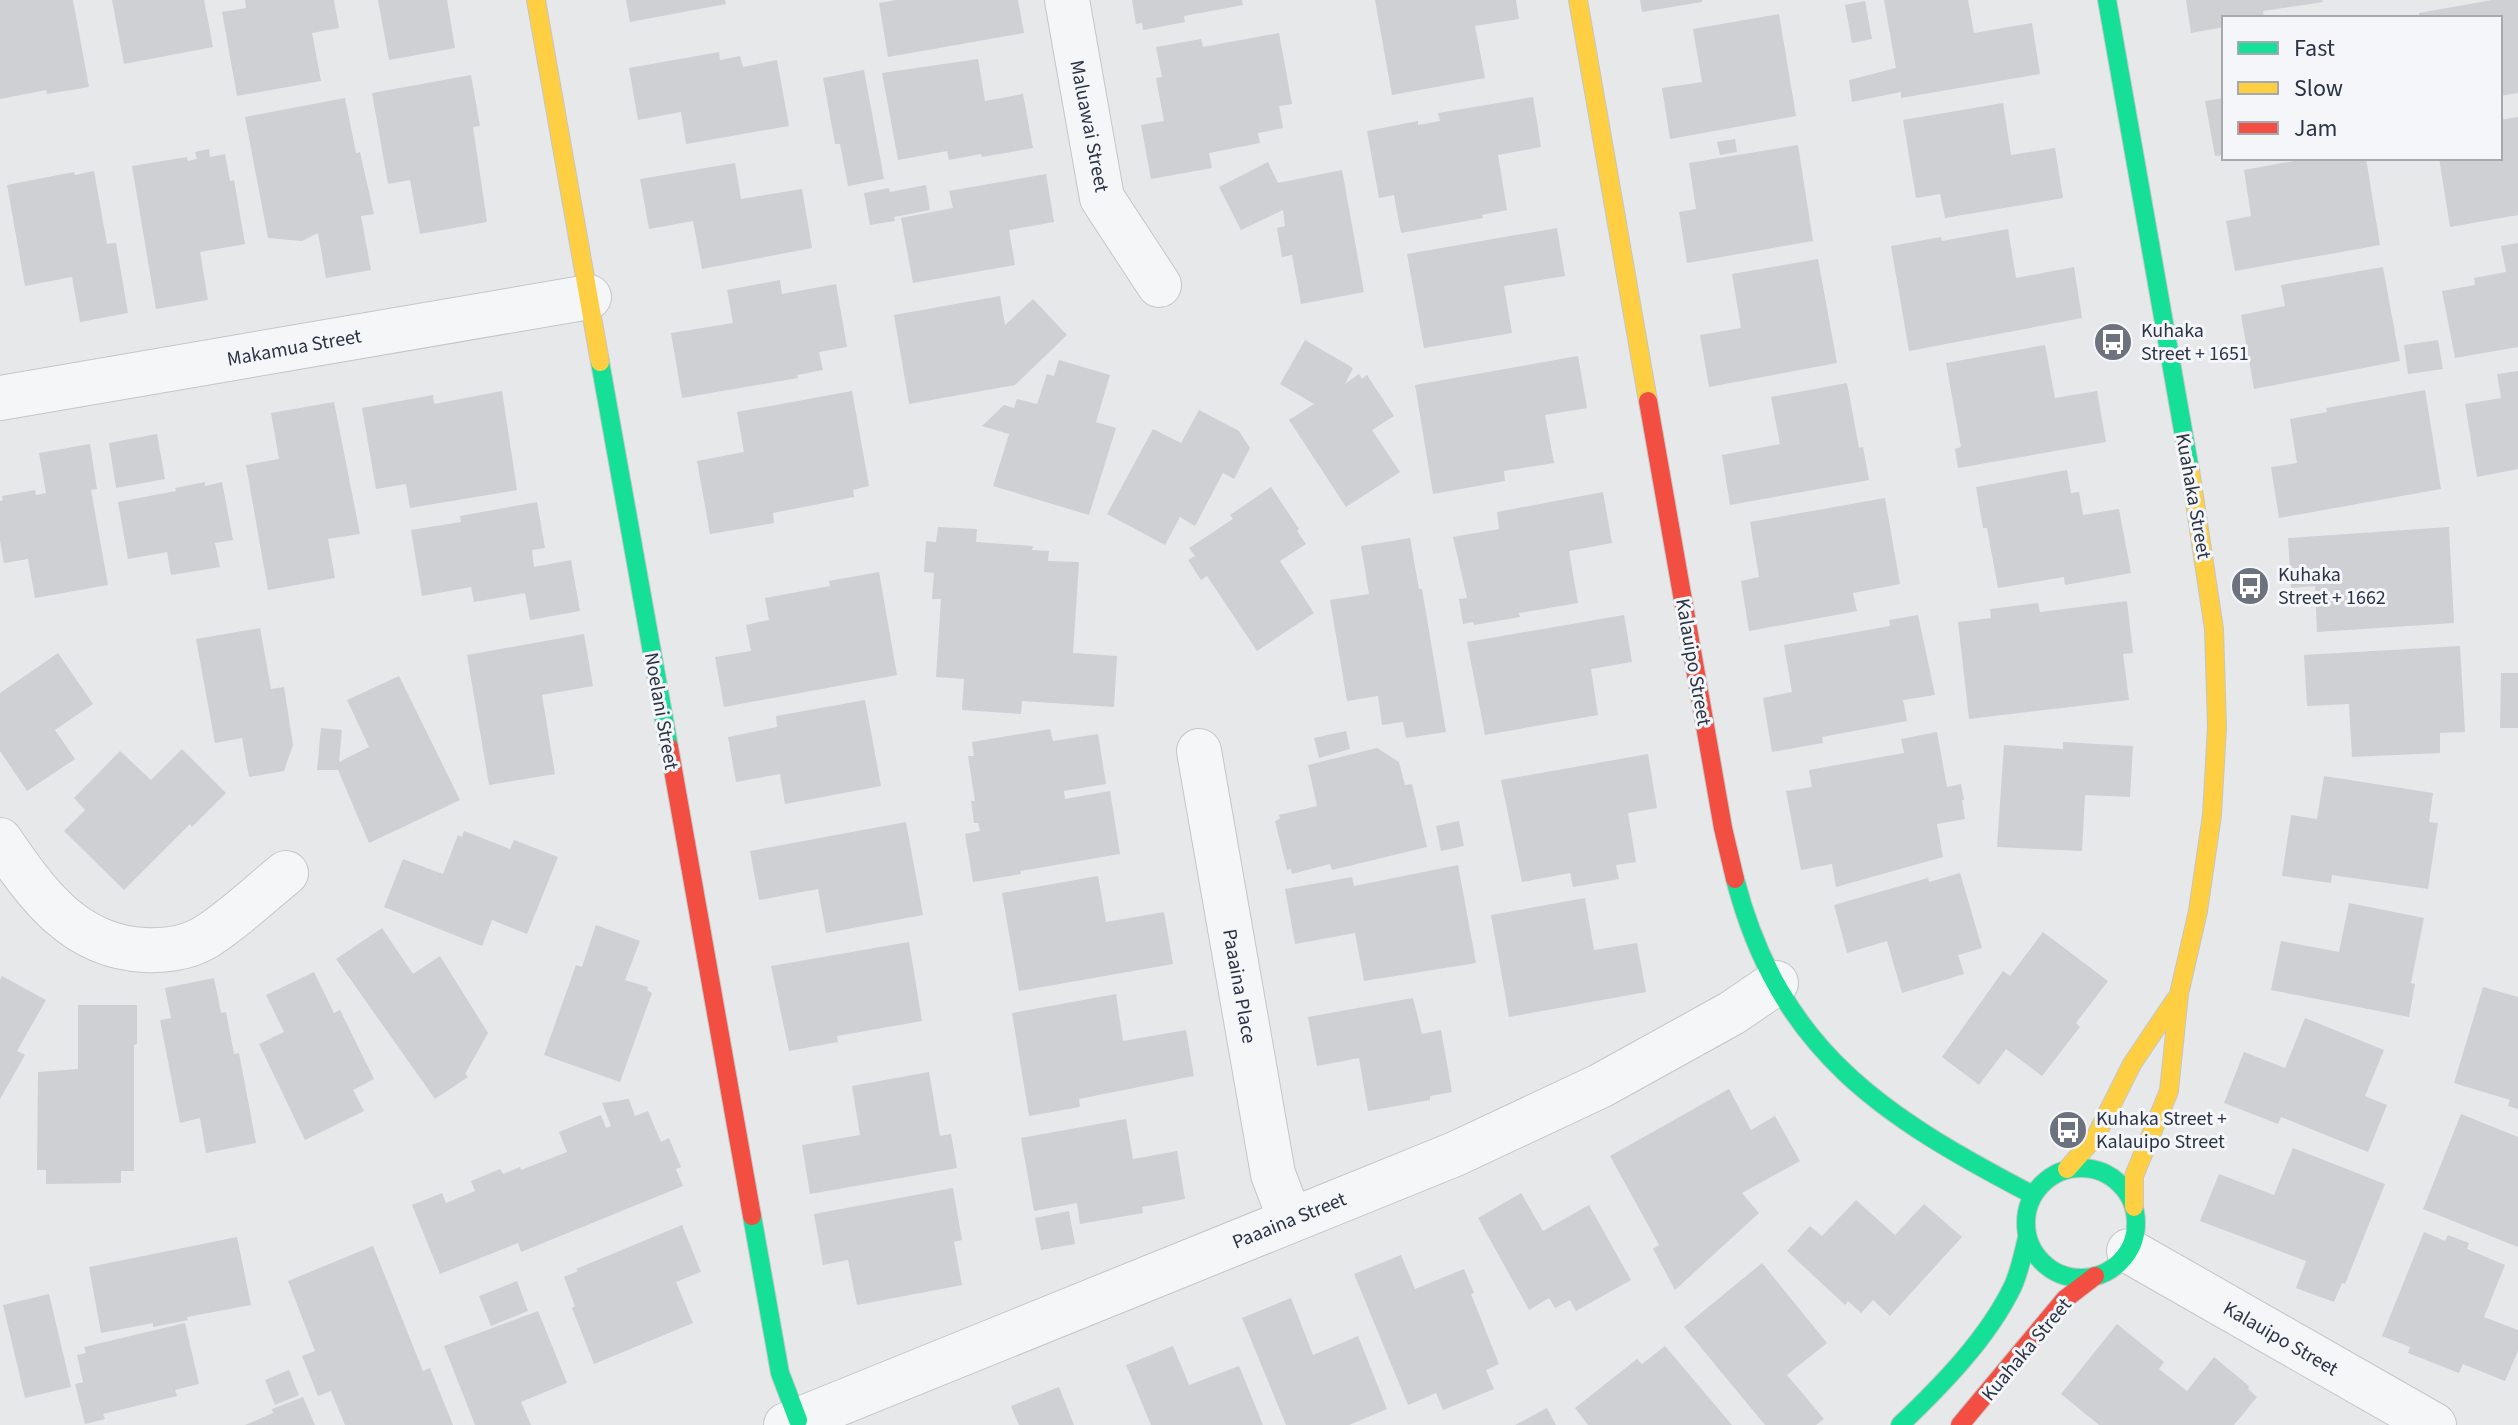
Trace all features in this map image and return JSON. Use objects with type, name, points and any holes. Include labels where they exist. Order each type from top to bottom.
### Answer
[{"type":"street","name":"Noelani Street","points":[[536,0],[780,1373],[792,1423]]},
{"type":"street","name":"Maluawai Street","points":[[1067,0],[1102,198],[1159,285]]},
{"type":"street","name":"Kalauipo Street","points":[[1578,0],[1723,828],[1739,895],[1776,983],[1798,1020],[1830,1059],[1869,1097],[1978,1166],[2033,1195]]},
{"type":"street","name":"Kuahaka Street","points":[[2107,0],[2196,507],[2214,629],[2217,727],[2212,815],[2198,911],[2179,994],[2169,1091],[2134,1176],[2134,1207]]},
{"type":"street","name":"Makamua Street","points":[[0,398],[589,297]]},
{"type":"street","name":"Paaaina Place","points":[[1199,751],[1273,1174],[1290,1219]]},
{"type":"street","points":[[0,840],[37,890],[69,922],[95,940],[123,949],[163,951],[203,939],[286,873]]},
{"type":"street","name":"Paaaina Street","points":[[792,1423],[1455,1154],[1600,1086],[1732,1013],[1776,983]]},
{"type":"street","name":"Kuahaka Street","points":[[2067,1169],[2086,1152],[2111,1114],[2128,1073],[2179,994]]},
{"type":"street","points":[[1900,1425],[1953,1369],[2002,1304],[2020,1270],[2027,1238],[2025,1216],[2033,1195],[2047,1179],[2067,1169],[2088,1168],[2108,1174],[2125,1189],[2134,1207],[2136,1230],[2112,1264],[2073,1278],[2053,1271],[2037,1257],[2027,1238]]},
{"type":"street","name":"Kalauipo Street","points":[[2112,1264],[2434,1425]]},
{"type":"street","name":"Kuahaka Street","points":[[1960,1425],[2065,1299],[2112,1264]]},
{"type":"building","points":[[0,0],[73,0],[89,87],[47,94],[46,90],[0,99]]},
{"type":"building","points":[[112,0],[204,0],[213,47],[124,64]]},
{"type":"building","points":[[245,0],[334,0],[339,28],[312,33],[321,81],[237,96],[222,12],[246,8]]},
{"type":"building","points":[[378,0],[447,0],[455,48],[389,60]]},
{"type":"building","points":[[626,0],[725,0],[726,4],[630,22]]},
{"type":"building","points":[[896,0],[1018,0],[1024,33],[888,57],[879,3]]},
{"type":"building","points":[[1132,0],[1242,0],[1243,5],[1184,16],[1185,22],[1143,30],[1142,23],[1136,24]]},
{"type":"building","points":[[1375,0],[1516,0],[1519,19],[1475,26],[1485,78],[1392,95]]},
{"type":"building","points":[[1640,0],[1702,0],[1702,2],[1642,12]]},
{"type":"building","points":[[1884,0],[1968,0],[1974,33],[2032,23],[2040,74],[1901,98],[1901,92],[1852,102],[1849,80],[1896,68]]},
{"type":"building","points":[[2186,0],[2323,2],[2263,11],[2264,16],[2222,16],[2222,27],[2191,33]]},
{"type":"building","points":[[2492,0],[2518,0],[2518,93],[2502,96],[2502,16],[2420,16],[2419,13]]},
{"type":"building","points":[[1865,1],[1872,39],[1852,43],[1845,5]]},
{"type":"building","points":[[1779,14],[1796,116],[1670,139],[1662,88],[1702,82],[1693,29]]},
{"type":"building","points":[[1279,33],[1292,104],[1279,106],[1283,128],[1258,133],[1260,143],[1209,153],[1212,168],[1151,179],[1141,125],[1164,121],[1156,78],[1162,77],[1156,47],[1201,39],[1203,47]]},
{"type":"building","points":[[719,52],[720,60],[740,56],[743,67],[777,60],[789,126],[686,144],[681,112],[638,120],[629,68]]},
{"type":"building","points":[[978,59],[985,101],[1023,94],[1033,148],[949,160],[947,151],[898,160],[882,73]]},
{"type":"building","points":[[864,70],[884,179],[848,186],[840,144],[835,144],[823,78]]},
{"type":"building","points":[[471,75],[480,126],[473,127],[487,222],[420,234],[410,180],[388,184],[372,93]]},
{"type":"building","points":[[1533,97],[1541,147],[1498,155],[1507,210],[1482,215],[1483,218],[1401,233],[1394,195],[1379,198],[1367,131],[1418,121],[1418,125],[1440,121],[1438,113]]},
{"type":"building","points":[[345,98],[356,153],[360,152],[374,214],[361,216],[371,270],[326,278],[318,233],[302,241],[268,238],[245,117]]},
{"type":"building","points":[[2222,98],[2222,155],[2215,156],[2205,101]]},
{"type":"building","points":[[2003,103],[2011,155],[2055,148],[2063,198],[1945,218],[1940,194],[1916,198],[1903,120]]},
{"type":"building","points":[[2518,117],[2518,215],[2450,227],[2439,160],[2502,160],[2502,120]]},
{"type":"building","points":[[1735,139],[1737,152],[1720,155],[1717,142]]},
{"type":"building","points":[[1798,145],[1813,241],[1687,263],[1679,212],[1696,209],[1689,163]]},
{"type":"building","points":[[209,149],[210,157],[225,154],[230,181],[234,180],[245,244],[200,252],[208,300],[156,309],[132,166],[187,157],[188,161],[197,159],[195,152]]},
{"type":"building","points":[[2300,160],[2366,160],[2380,245],[2235,271],[2226,221],[2251,216],[2244,170]]},
{"type":"building","points":[[1268,162],[1278,183],[1342,170],[1364,292],[1301,304],[1292,255],[1282,257],[1277,228],[1285,226],[1283,210],[1241,230],[1219,187]]},
{"type":"building","points":[[735,163],[741,199],[802,189],[812,248],[702,269],[693,221],[649,229],[640,179]]},
{"type":"building","points":[[94,171],[107,244],[116,243],[128,313],[80,322],[72,277],[25,286],[7,185]]},
{"type":"building","points":[[1046,174],[1054,222],[1009,230],[1015,265],[913,283],[901,218],[953,208],[949,191]]},
{"type":"building","points":[[926,185],[930,210],[870,225],[864,193]]},
{"type":"building","points":[[1557,228],[1565,276],[1504,286],[1512,333],[1424,348],[1407,254]]},
{"type":"building","points":[[2008,229],[2016,278],[2074,267],[2082,318],[1909,351],[1891,246]]},
{"type":"building","points":[[2518,243],[2518,347],[2455,358],[2442,291],[2475,285],[2474,278],[2506,272],[2501,246]]},
{"type":"building","points":[[1818,259],[1837,363],[1709,387],[1700,335],[1741,328],[1732,274]]},
{"type":"building","points":[[2383,267],[2400,361],[2254,389],[2241,315],[2285,306],[2281,285]]},
{"type":"building","points":[[780,280],[782,294],[836,284],[847,347],[819,352],[823,370],[797,375],[798,378],[682,398],[671,333],[733,323],[727,290]]},
{"type":"building","points":[[1000,296],[1005,325],[1033,299],[1067,335],[1015,385],[909,404],[894,315]]},
{"type":"building","points":[[1305,340],[1353,368],[1345,384],[1359,374],[1362,379],[1367,375],[1394,416],[1372,430],[1400,472],[1346,507],[1289,420],[1314,404],[1280,384]]},
{"type":"building","points":[[2438,340],[2443,369],[2408,374],[2404,345]]},
{"type":"building","points":[[2045,345],[2055,398],[2097,391],[2106,442],[1958,468],[1955,449],[1961,447],[1946,363]]},
{"type":"building","points":[[1578,356],[1587,408],[1545,415],[1554,463],[1504,471],[1505,481],[1433,494],[1415,385]]},
{"type":"building","points":[[1059,360],[1110,375],[1096,422],[1116,428],[1089,515],[993,486],[1009,434],[982,426],[1004,405],[1014,408],[1017,399],[1037,404],[1047,374],[1054,376]]},
{"type":"building","points":[[2518,371],[2518,469],[2477,477],[2465,404],[2501,398],[2497,374]]},
{"type":"building","points":[[1847,383],[1859,448],[1863,447],[1869,480],[1730,505],[1722,455],[1780,444],[1771,397]]},
{"type":"building","points":[[2425,390],[2441,489],[2279,518],[2271,467],[2297,463],[2290,419],[2327,412],[2326,408]]},
{"type":"building","points":[[502,391],[517,490],[410,508],[406,484],[376,489],[362,408],[433,395],[434,404]]},
{"type":"building","points":[[852,391],[869,486],[853,490],[854,497],[773,513],[774,523],[710,534],[697,461],[744,452],[737,412]]},
{"type":"building","points":[[334,402],[360,534],[328,539],[335,578],[268,590],[246,465],[279,459],[271,413]]},
{"type":"building","points":[[1199,410],[1239,431],[1250,448],[1234,479],[1223,473],[1195,526],[1180,517],[1165,545],[1107,514],[1153,429],[1181,443]]},
{"type":"building","points":[[157,434],[165,479],[116,488],[109,443]]},
{"type":"building","points":[[90,444],[97,489],[91,490],[108,585],[35,598],[28,559],[4,563],[0,541],[0,501],[3,500],[2,496],[35,490],[36,495],[46,493],[39,453]]},
{"type":"building","points":[[2067,470],[2071,493],[2079,492],[2083,515],[2119,509],[2131,573],[2065,585],[2064,577],[1998,588],[1976,487]]},
{"type":"building","points":[[205,482],[205,486],[222,482],[233,540],[215,543],[220,567],[171,575],[167,552],[128,559],[118,502]]},
{"type":"building","points":[[1271,487],[1306,544],[1280,561],[1314,613],[1257,651],[1207,576],[1201,580],[1188,560],[1195,556],[1189,548],[1233,519],[1230,515]]},
{"type":"building","points":[[1603,492],[1612,543],[1569,551],[1578,603],[1519,613],[1520,617],[1463,624],[1459,599],[1467,598],[1453,537],[1499,529],[1497,512]]},
{"type":"building","points":[[1885,498],[1900,584],[1853,593],[1857,611],[1749,631],[1741,581],[1759,577],[1750,522]]},
{"type":"building","points":[[537,502],[545,548],[532,550],[534,567],[571,560],[580,611],[530,620],[525,593],[474,602],[471,587],[422,596],[411,530],[461,522],[460,516]]},
{"type":"building","points":[[938,527],[977,529],[976,542],[1033,546],[1032,550],[1049,551],[1048,561],[1079,562],[1073,653],[1117,656],[1114,707],[1022,701],[1021,714],[962,710],[964,679],[936,677],[941,599],[932,599],[934,573],[924,572],[926,541],[936,542]]},
{"type":"building","points":[[2449,527],[2454,623],[2317,632],[2315,586],[2291,588],[2288,538]]},
{"type":"building","points":[[1410,538],[1419,589],[1422,589],[1446,732],[1406,738],[1403,722],[1382,725],[1378,696],[1347,701],[1330,600],[1369,594],[1361,546]]},
{"type":"building","points":[[879,572],[897,675],[724,707],[715,657],[751,651],[746,625],[769,620],[765,598],[830,586],[829,581]]},
{"type":"building","points":[[2127,601],[2133,653],[2123,654],[2129,700],[1969,719],[1958,622],[1991,618],[1990,609],[2038,603],[2040,612]]},
{"type":"building","points":[[1624,615],[1632,662],[1591,669],[1598,715],[1485,735],[1467,642]]},
{"type":"building","points":[[1918,615],[1935,695],[1903,700],[1907,721],[1822,737],[1823,743],[1772,752],[1763,698],[1792,692],[1784,645],[1890,626],[1889,620]]},
{"type":"building","points":[[260,628],[271,689],[284,687],[293,745],[284,771],[249,777],[242,738],[215,743],[196,639]]},
{"type":"building","points":[[584,634],[593,686],[542,695],[555,774],[489,785],[467,655]]},
{"type":"building","points":[[2460,646],[2465,732],[2440,733],[2440,753],[2352,757],[2349,704],[2307,706],[2304,655]]},
{"type":"building","points":[[58,653],[93,704],[55,730],[75,759],[27,791],[0,751],[0,693]]},
{"type":"building","points":[[2501,673],[2518,673],[2518,728],[2500,728]]},
{"type":"building","points":[[399,676],[460,800],[369,843],[338,770],[317,770],[321,728],[342,730],[339,762],[369,747],[347,700]]},
{"type":"building","points":[[865,700],[881,786],[785,804],[780,774],[736,782],[728,737],[777,727],[776,716]]},
{"type":"building","points":[[1050,729],[1053,741],[1098,734],[1106,784],[1064,791],[1065,799],[1110,791],[1120,854],[973,882],[965,834],[980,831],[978,823],[974,823],[971,801],[975,801],[968,756],[974,756],[972,742]]},
{"type":"building","points":[[1346,731],[1350,749],[1319,758],[1314,738]]},
{"type":"building","points":[[1937,732],[1947,787],[1961,784],[1965,819],[1937,824],[1943,857],[1836,887],[1832,864],[1801,870],[1786,791],[1812,787],[1809,770],[1904,753],[1901,739]]},
{"type":"building","points":[[2063,742],[2133,746],[2130,797],[2085,795],[2082,851],[1997,847],[2004,745],[2063,749]]},
{"type":"building","points":[[1377,748],[1399,762],[1405,785],[1412,784],[1427,847],[1332,870],[1330,864],[1292,874],[1291,869],[1287,870],[1275,821],[1280,819],[1279,815],[1317,806],[1308,765]]},
{"type":"building","points":[[182,749],[226,793],[124,890],[64,831],[85,810],[74,798],[120,751],[151,780]]},
{"type":"building","points":[[1648,754],[1657,808],[1628,813],[1636,862],[1616,865],[1619,879],[1573,887],[1570,873],[1522,882],[1501,780]]},
{"type":"building","points":[[2324,776],[2433,793],[2429,822],[2438,823],[2428,889],[2332,875],[2331,883],[2282,876],[2291,815],[2317,819]]},
{"type":"building","points":[[1459,821],[1464,846],[1441,851],[1436,826]]},
{"type":"building","points":[[906,822],[923,915],[826,933],[818,889],[759,900],[750,851]]},
{"type":"building","points":[[464,831],[510,849],[514,840],[558,857],[527,934],[492,920],[482,946],[384,907],[403,859],[443,874],[458,835],[462,837]]},
{"type":"building","points":[[1458,865],[1476,963],[1364,981],[1355,933],[1295,944],[1285,889],[1352,877],[1354,886]]},
{"type":"building","points":[[1960,873],[1982,948],[1958,955],[1964,974],[1902,993],[1887,941],[1847,953],[1834,905],[1928,878],[1929,882]]},
{"type":"building","points":[[1098,876],[1106,922],[1164,912],[1173,964],[1019,991],[1002,893]]},
{"type":"building","points":[[1585,898],[1594,950],[1637,943],[1646,992],[1509,1017],[1491,915]]},
{"type":"building","points":[[2349,903],[2424,918],[2411,983],[2415,984],[2409,1017],[2271,990],[2281,941],[2339,952]]},
{"type":"building","points":[[596,925],[640,941],[625,980],[648,987],[647,990],[652,993],[620,1082],[544,1055],[576,965],[582,967]]},
{"type":"building","points":[[382,928],[413,974],[440,956],[488,1033],[465,1074],[468,1077],[435,1099],[336,959]]},
{"type":"building","points":[[2043,932],[2108,981],[2076,1023],[2080,1027],[2042,1076],[2006,1049],[1979,1085],[1942,1057],[2003,971],[2010,976]]},
{"type":"building","points":[[909,942],[922,1021],[837,1036],[838,1042],[789,1051],[771,966]]},
{"type":"building","points":[[314,972],[334,1013],[340,1010],[374,1079],[353,1090],[364,1111],[305,1140],[259,1044],[284,1032],[266,995]]},
{"type":"building","points":[[2,976],[46,1000],[17,1051],[25,1055],[0,1099],[0,980]]},
{"type":"building","points":[[214,978],[221,1013],[226,1012],[234,1054],[239,1053],[256,1143],[206,1153],[200,1118],[180,1123],[160,1020],[171,1018],[165,988]]},
{"type":"building","points":[[2483,987],[2518,997],[2518,1109],[2508,1106],[2510,1100],[2454,1083]]},
{"type":"building","points":[[1116,994],[1123,1041],[1186,1030],[1194,1076],[1079,1099],[1080,1107],[1029,1116],[1012,1013]]},
{"type":"building","points":[[1413,998],[1422,1034],[1441,1030],[1452,1092],[1430,1096],[1430,1100],[1368,1111],[1359,1058],[1317,1066],[1308,1017]]},
{"type":"building","points":[[78,1005],[137,1005],[134,1171],[121,1171],[121,1183],[46,1184],[46,1170],[37,1170],[38,1072],[78,1069]]},
{"type":"building","points":[[2305,1018],[2384,1050],[2365,1096],[2387,1105],[2368,1152],[2281,1117],[2278,1124],[2224,1103],[2244,1052],[2285,1068]]},
{"type":"building","points":[[929,1072],[940,1136],[951,1134],[957,1168],[810,1194],[802,1145],[860,1135],[852,1086]]},
{"type":"building","points":[[1729,1089],[1751,1130],[1775,1116],[1800,1161],[1742,1193],[1759,1213],[1675,1290],[1653,1249],[1659,1245],[1610,1156]]},
{"type":"building","points":[[629,1099],[635,1116],[648,1111],[661,1142],[669,1138],[681,1167],[676,1169],[683,1186],[521,1252],[518,1243],[440,1274],[412,1205],[442,1193],[446,1203],[475,1191],[471,1181],[500,1169],[503,1174],[520,1167],[521,1170],[567,1152],[559,1132],[601,1115],[606,1128],[611,1126],[602,1103]]},
{"type":"building","points":[[2461,1114],[2518,1137],[2518,1247],[2423,1209]]},
{"type":"building","points":[[1126,1119],[1133,1159],[1177,1151],[1185,1199],[1142,1207],[1143,1213],[1080,1224],[1077,1203],[1034,1211],[1021,1138]]},
{"type":"building","points":[[2293,1148],[2385,1184],[2345,1284],[2342,1283],[2334,1302],[2296,1288],[2306,1261],[2200,1221],[2219,1174],[2274,1195]]},
{"type":"building","points":[[953,1188],[962,1240],[954,1242],[962,1285],[857,1305],[848,1260],[823,1265],[814,1214]]},
{"type":"building","points":[[1521,1193],[1543,1231],[1589,1205],[1631,1280],[1576,1311],[1570,1300],[1555,1308],[1549,1298],[1529,1310],[1478,1218]]},
{"type":"building","points":[[1856,1200],[1895,1235],[1924,1204],[1962,1237],[1890,1316],[1873,1300],[1861,1313],[1848,1301],[1845,1305],[1787,1251],[1810,1226],[1822,1236]]},
{"type":"building","points":[[1069,1211],[1075,1244],[1041,1250],[1035,1218]]},
{"type":"building","points":[[682,1225],[701,1272],[676,1282],[693,1323],[594,1364],[572,1308],[575,1306],[564,1277],[578,1271],[576,1269]]},
{"type":"building","points":[[2424,1232],[2445,1241],[2448,1235],[2469,1243],[2467,1249],[2505,1265],[2484,1317],[2518,1330],[2518,1351],[2505,1381],[2463,1364],[2459,1373],[2408,1353],[2410,1347],[2382,1336]]},
{"type":"building","points":[[237,1237],[251,1305],[153,1327],[153,1323],[101,1333],[89,1267]]},
{"type":"building","points":[[373,1246],[423,1371],[430,1368],[453,1425],[345,1425],[331,1391],[318,1396],[302,1356],[315,1351],[288,1281]]},
{"type":"building","points":[[1401,1255],[1415,1289],[1464,1269],[1499,1364],[1486,1370],[1494,1389],[1443,1410],[1436,1393],[1408,1405],[1354,1274]]},
{"type":"building","points":[[1762,1263],[1827,1343],[1787,1375],[1824,1419],[1816,1425],[1765,1425],[1684,1327]]},
{"type":"building","points":[[517,1281],[528,1311],[491,1326],[479,1296]]},
{"type":"building","points":[[49,1294],[71,1387],[25,1398],[3,1305]]},
{"type":"building","points":[[1291,1298],[1313,1355],[1358,1336],[1387,1409],[1349,1425],[1286,1425],[1242,1318]]},
{"type":"building","points":[[538,1311],[567,1383],[521,1402],[531,1425],[475,1425],[444,1346]]},
{"type":"building","points":[[185,1323],[199,1384],[175,1390],[177,1396],[103,1414],[105,1419],[85,1424],[75,1384],[83,1382],[77,1355],[86,1353],[84,1347]]},
{"type":"building","points":[[2117,1324],[2164,1362],[2159,1369],[2187,1391],[2214,1357],[2249,1386],[2248,1389],[2257,1397],[2234,1425],[2099,1425],[2061,1394]]},
{"type":"building","points":[[1173,1346],[1189,1385],[1239,1366],[1263,1425],[1151,1425],[1126,1365]]},
{"type":"building","points":[[1665,1346],[1732,1425],[1588,1425],[1575,1408],[1637,1359],[1642,1364]]},
{"type":"building","points":[[289,1370],[299,1395],[275,1405],[265,1380]]},
{"type":"building","points":[[1059,1387],[1074,1425],[1019,1425],[1011,1406]]},
{"type":"building","points":[[303,1397],[315,1425],[245,1425],[273,1413],[272,1409]]},
{"type":"building","points":[[1547,1408],[1556,1425],[1515,1425]]},
{"type":"traffic: fast","points":[[2107,0],[2190,470]]},
{"type":"traffic: fast","points":[[600,362],[669,747]]},
{"type":"traffic: fast","points":[[1735,879],[1755,939],[1780,990],[1810,1034],[1845,1073],[1930,1137],[2033,1195]]},
{"type":"traffic: fast","points":[[2081,1168],[2102,1172],[2120,1184],[2132,1202],[2136,1223],[2132,1244],[2120,1262],[2102,1274],[2081,1278],[2060,1274],[2042,1262],[2030,1244],[2026,1223],[2030,1202],[2042,1184],[2060,1172],[2081,1168]]},
{"type":"traffic: fast","points":[[752,1216],[780,1373],[798,1420]]},
{"type":"traffic: fast","points":[[1900,1425],[1948,1377],[1991,1324],[2013,1286],[2027,1238]]},
{"type":"traffic: slow","points":[[536,0],[600,362]]},
{"type":"traffic: slow","points":[[1578,0],[1648,401]]},
{"type":"traffic: slow","points":[[2134,1207],[2134,1176],[2169,1091],[2179,994],[2198,911],[2212,815],[2217,727],[2214,629],[2190,470]]},
{"type":"traffic: slow","points":[[2067,1169],[2096,1136],[2132,1064],[2175,1000]]},
{"type":"traffic: jam","points":[[1648,401],[1723,828],[1735,879]]},
{"type":"traffic: jam","points":[[669,747],[752,1216]]},
{"type":"traffic: jam","points":[[1960,1425],[2065,1299],[2095,1276]]},
{"type":"place","name":"Kuhaka Street + 1651","points":[[2113,342]]},
{"type":"place","name":"Kuhaka Street + 1662","points":[[2250,586]]},
{"type":"place","name":"Kuhaka Street + Kalauipo Street","points":[[2068,1130]]}]
